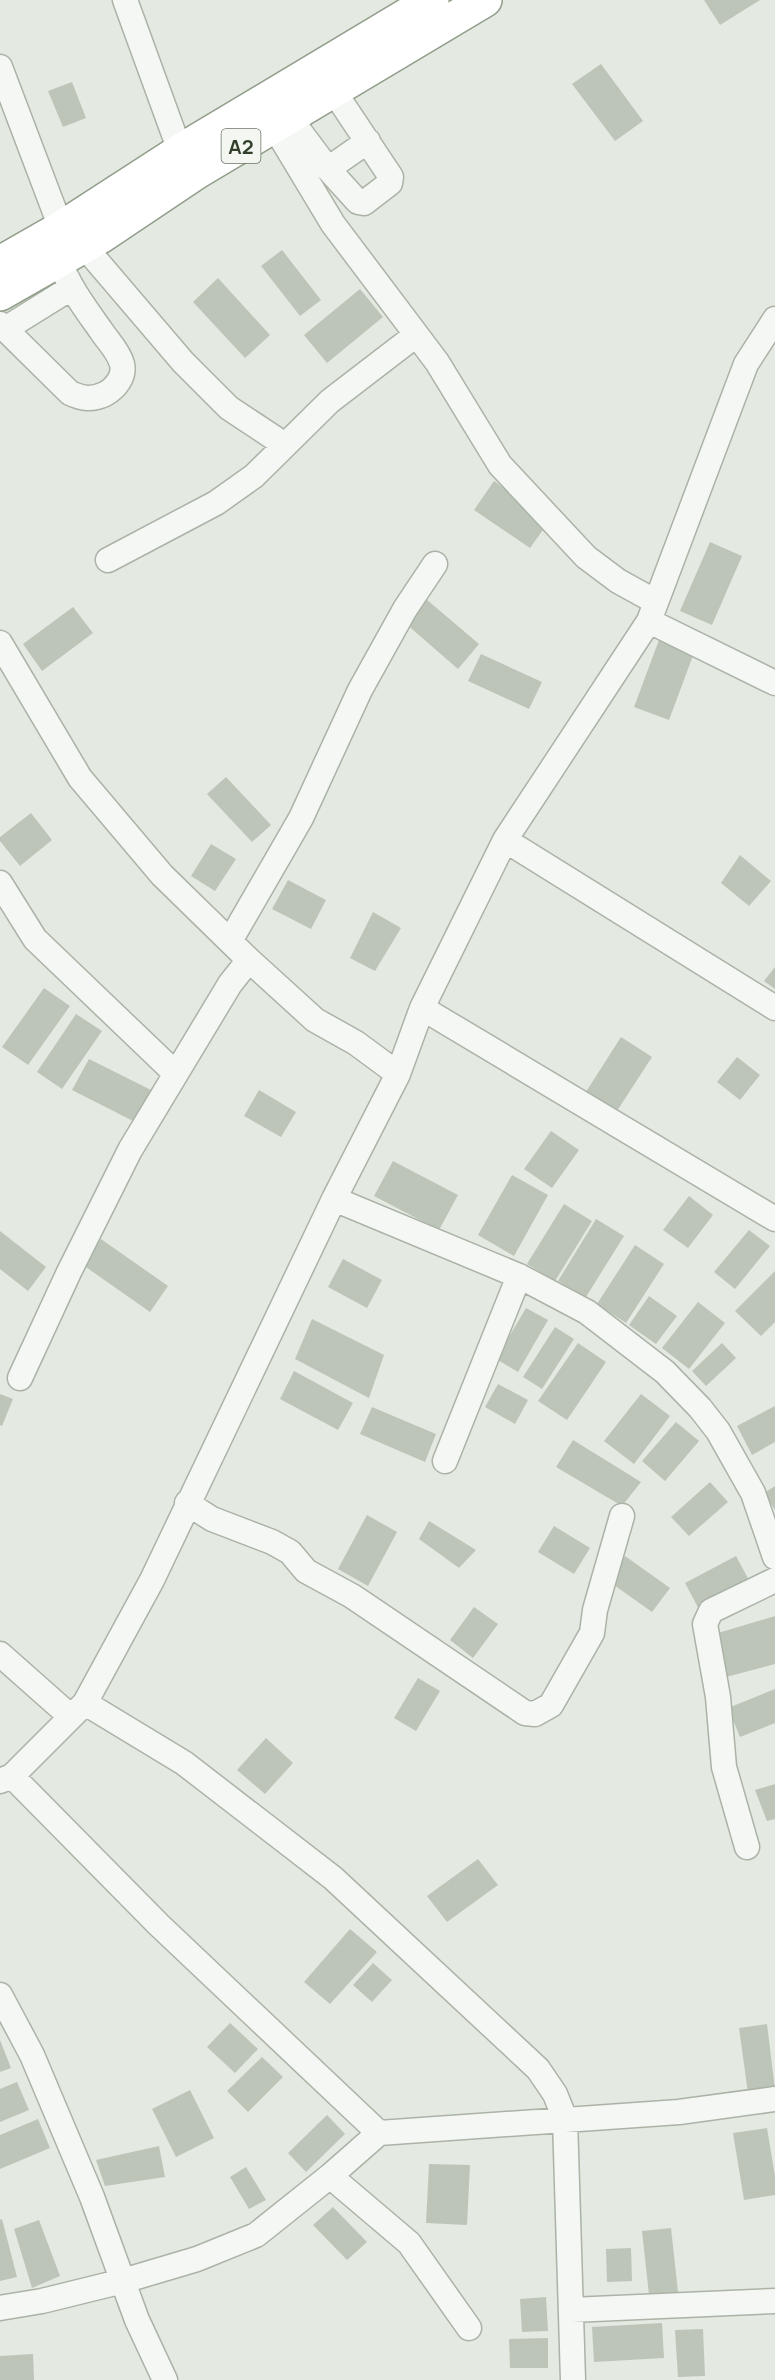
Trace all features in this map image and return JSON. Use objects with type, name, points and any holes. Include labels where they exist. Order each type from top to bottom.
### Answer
[{"type":"highway","name":"A2","points":[[0,263],[69,255],[180,152],[432,0]]},
{"type":"highway","name":"A2","points":[[0,294],[69,255],[197,172],[484,0]]},
{"type":"street","points":[[124,0],[180,152]]},
{"type":"street","points":[[0,67],[69,255],[122,364],[121,378],[109,391],[95,399],[81,398],[70,393],[2,327],[69,255]]},
{"type":"street","points":[[282,121],[358,202],[364,202],[391,180],[391,177],[333,90]]},
{"type":"street","points":[[282,121],[333,224],[437,362],[500,465],[586,557],[618,580],[652,611],[775,683]]},
{"type":"street","points":[[328,169],[368,141]]},
{"type":"street","points":[[69,255],[229,408],[285,445]]},
{"type":"street","points":[[379,2133],[6,1779],[78,1709],[152,1580],[334,1199],[398,1074],[422,1008],[505,840],[652,611],[746,364],[775,319]]},
{"type":"street","points":[[108,560],[216,503],[254,476],[330,401],[416,334]]},
{"type":"street","points":[[230,941],[301,818],[360,690],[405,609],[435,564]]},
{"type":"street","points":[[0,643],[80,778],[162,875],[249,960],[315,1020],[356,1043],[398,1074]]},
{"type":"street","points":[[505,840],[775,1008]]},
{"type":"street","points":[[0,883],[35,939],[175,1073]]},
{"type":"street","points":[[20,1378],[69,1272],[125,1161],[175,1073],[230,984],[249,960]]},
{"type":"street","points":[[422,1008],[775,1219]]},
{"type":"street","points":[[334,1199],[519,1276],[587,1312],[665,1372],[700,1408],[718,1431],[753,1494],[775,1557]]},
{"type":"street","points":[[445,1461],[519,1276]]},
{"type":"street","points":[[187,1503],[212,1519],[272,1542],[290,1552],[306,1571],[352,1596],[525,1713],[535,1714],[551,1705],[592,1633],[594,1610],[622,1516]]},
{"type":"street","points":[[747,1847],[723,1767],[718,1697],[705,1624],[711,1611],[775,1580]]},
{"type":"street","points":[[0,1654],[78,1709],[184,1763],[333,1878],[538,2069],[555,2094],[565,2119],[573,2380]]},
{"type":"street","points":[[0,1995],[37,2066],[92,2197],[137,2320],[165,2380]]},
{"type":"street","points":[[0,2308],[42,2301],[197,2259],[256,2235],[330,2176],[379,2133],[679,2112],[775,2099]]},
{"type":"street","points":[[330,2176],[409,2243],[469,2328]]},
{"type":"street","points":[[571,2310],[775,2301]]},
{"type":"building","points":[[704,0],[760,0],[720,25]]},
{"type":"building","points":[[601,64],[643,121],[615,141],[572,84]]},
{"type":"building","points":[[72,82],[86,118],[63,127],[48,91]]},
{"type":"building","points":[[282,250],[321,300],[300,316],[261,266]]},
{"type":"building","points":[[218,278],[270,335],[245,358],[193,302]]},
{"type":"building","points":[[360,289],[383,317],[327,363],[304,335]]},
{"type":"building","points":[[494,481],[550,520],[530,548],[474,510]]},
{"type":"building","points":[[710,542],[742,556],[712,625],[680,611]]},
{"type":"building","points":[[426,599],[479,644],[458,669],[405,623]]},
{"type":"building","points":[[73,607],[93,633],[42,671],[23,644]]},
{"type":"building","points":[[659,640],[694,653],[669,720],[634,707]]},
{"type":"building","points":[[481,654],[542,682],[529,709],[468,681]]},
{"type":"building","points":[[226,777],[271,825],[252,842],[207,794]]},
{"type":"building","points":[[31,813],[52,840],[20,866],[0,841],[0,837]]},
{"type":"building","points":[[211,844],[236,859],[215,891],[191,876]]},
{"type":"building","points":[[740,855],[771,881],[749,906],[721,883]]},
{"type":"building","points":[[288,880],[326,900],[311,929],[272,909]]},
{"type":"building","points":[[373,912],[401,928],[375,971],[350,958]]},
{"type":"building","points":[[775,967],[775,989],[764,981]]},
{"type":"building","points":[[44,988],[70,1006],[28,1065],[2,1047]]},
{"type":"building","points":[[76,1014],[102,1031],[62,1089],[37,1072]]},
{"type":"building","points":[[621,1037],[652,1057],[615,1114],[584,1095]]},
{"type":"building","points":[[737,1057],[760,1075],[740,1100],[717,1082]]},
{"type":"building","points":[[89,1059],[151,1090],[135,1122],[72,1090]]},
{"type":"building","points":[[259,1090],[296,1112],[281,1137],[244,1116]]},
{"type":"building","points":[[551,1131],[579,1150],[552,1188],[524,1169]]},
{"type":"building","points":[[393,1161],[458,1195],[439,1230],[374,1196]]},
{"type":"building","points":[[512,1175],[548,1195],[514,1256],[478,1235]]},
{"type":"building","points":[[689,1196],[713,1215],[688,1248],[663,1230]]},
{"type":"building","points":[[564,1204],[592,1221],[555,1281],[527,1264]]},
{"type":"building","points":[[596,1219],[624,1236],[586,1297],[558,1281]]},
{"type":"building","points":[[749,1230],[770,1246],[735,1289],[714,1272]]},
{"type":"building","points":[[0,1231],[46,1267],[28,1291],[0,1269]]},
{"type":"building","points":[[101,1239],[168,1286],[150,1312],[83,1265]]},
{"type":"building","points":[[635,1245],[664,1264],[626,1323],[597,1304]]},
{"type":"building","points":[[343,1259],[382,1280],[367,1308],[328,1287]]},
{"type":"building","points":[[775,1271],[775,1322],[761,1336],[735,1311]]},
{"type":"building","points":[[649,1296],[677,1316],[656,1344],[629,1325]]},
{"type":"building","points":[[698,1302],[725,1323],[689,1369],[662,1348]]},
{"type":"building","points":[[526,1308],[548,1320],[518,1372],[496,1359]]},
{"type":"building","points":[[312,1319],[384,1355],[369,1398],[295,1359]]},
{"type":"building","points":[[555,1327],[574,1339],[542,1389],[523,1377]]},
{"type":"building","points":[[578,1343],[606,1362],[567,1420],[538,1401]]},
{"type":"building","points":[[722,1343],[736,1358],[706,1386],[692,1371]]},
{"type":"building","points":[[294,1371],[353,1403],[338,1430],[280,1399]]},
{"type":"building","points":[[498,1384],[528,1400],[515,1424],[485,1407]]},
{"type":"building","points":[[0,1394],[13,1399],[2,1426],[0,1425]]},
{"type":"building","points":[[641,1394],[670,1416],[634,1464],[604,1441]]},
{"type":"building","points":[[775,1406],[775,1442],[752,1455],[737,1426]]},
{"type":"building","points":[[372,1407],[436,1434],[425,1462],[360,1434]]},
{"type":"building","points":[[676,1422],[699,1441],[665,1481],[642,1461]]},
{"type":"building","points":[[573,1440],[641,1482],[622,1506],[556,1467]]},
{"type":"building","points":[[710,1482],[728,1502],[689,1536],[671,1517]]},
{"type":"building","points":[[775,1486],[775,1510],[764,1493]]},
{"type":"building","points":[[367,1515],[397,1532],[368,1586],[338,1569]]},
{"type":"building","points":[[429,1521],[476,1550],[459,1568],[419,1539]]},
{"type":"building","points":[[554,1526],[590,1548],[574,1574],[538,1552]]},
{"type":"building","points":[[625,1556],[670,1588],[652,1612],[607,1580]]},
{"type":"building","points":[[736,1556],[752,1586],[701,1613],[685,1583]]},
{"type":"building","points":[[474,1607],[498,1624],[473,1658],[450,1640]]},
{"type":"building","points":[[775,1616],[775,1664],[726,1677],[718,1633]]},
{"type":"building","points":[[418,1678],[440,1691],[416,1731],[394,1718]]},
{"type":"building","points":[[775,1689],[775,1723],[740,1737],[728,1708]]},
{"type":"building","points":[[266,1738],[293,1763],[265,1794],[237,1770]]},
{"type":"building","points":[[775,1784],[775,1819],[767,1821],[755,1790]]},
{"type":"building","points":[[478,1859],[498,1885],[447,1922],[427,1896]]},
{"type":"building","points":[[350,1929],[377,1952],[330,2004],[304,1982]]},
{"type":"building","points":[[373,1963],[392,1980],[372,2002],[353,1985]]},
{"type":"building","points":[[230,2023],[258,2049],[235,2073],[207,2047]]},
{"type":"building","points":[[767,2024],[775,2089],[748,2093],[739,2028]]},
{"type":"building","points":[[0,2040],[11,2068],[0,2072]]},
{"type":"building","points":[[262,2057],[283,2077],[248,2112],[227,2091]]},
{"type":"building","points":[[17,2082],[29,2110],[0,2122],[0,2089]]},
{"type":"building","points":[[190,2090],[214,2138],[176,2157],[152,2109]]},
{"type":"building","points":[[327,2115],[345,2134],[306,2172],[288,2153]]},
{"type":"building","points":[[38,2119],[50,2148],[0,2169],[0,2135]]},
{"type":"building","points":[[767,2128],[775,2176],[775,2195],[744,2200],[733,2133]]},
{"type":"building","points":[[159,2146],[165,2177],[105,2186],[96,2160]]},
{"type":"building","points":[[429,2164],[470,2165],[467,2225],[426,2223]]},
{"type":"building","points":[[246,2167],[266,2200],[249,2209],[230,2177]]},
{"type":"building","points":[[333,2207],[367,2242],[347,2260],[313,2225]]},
{"type":"building","points":[[2,2219],[17,2277],[0,2281],[0,2220]]},
{"type":"building","points":[[39,2220],[60,2276],[32,2288],[14,2229]]},
{"type":"building","points":[[671,2228],[678,2292],[649,2295],[642,2231]]},
{"type":"building","points":[[631,2248],[632,2281],[607,2282],[606,2249]]},
{"type":"building","points":[[546,2297],[548,2331],[522,2332],[520,2299]]},
{"type":"building","points":[[662,2323],[664,2358],[594,2362],[592,2327]]},
{"type":"building","points":[[703,2329],[705,2376],[678,2377],[675,2330]]},
{"type":"building","points":[[548,2338],[548,2368],[510,2368],[509,2339]]},
{"type":"building","points":[[33,2354],[34,2380],[0,2380],[0,2356]]}]
